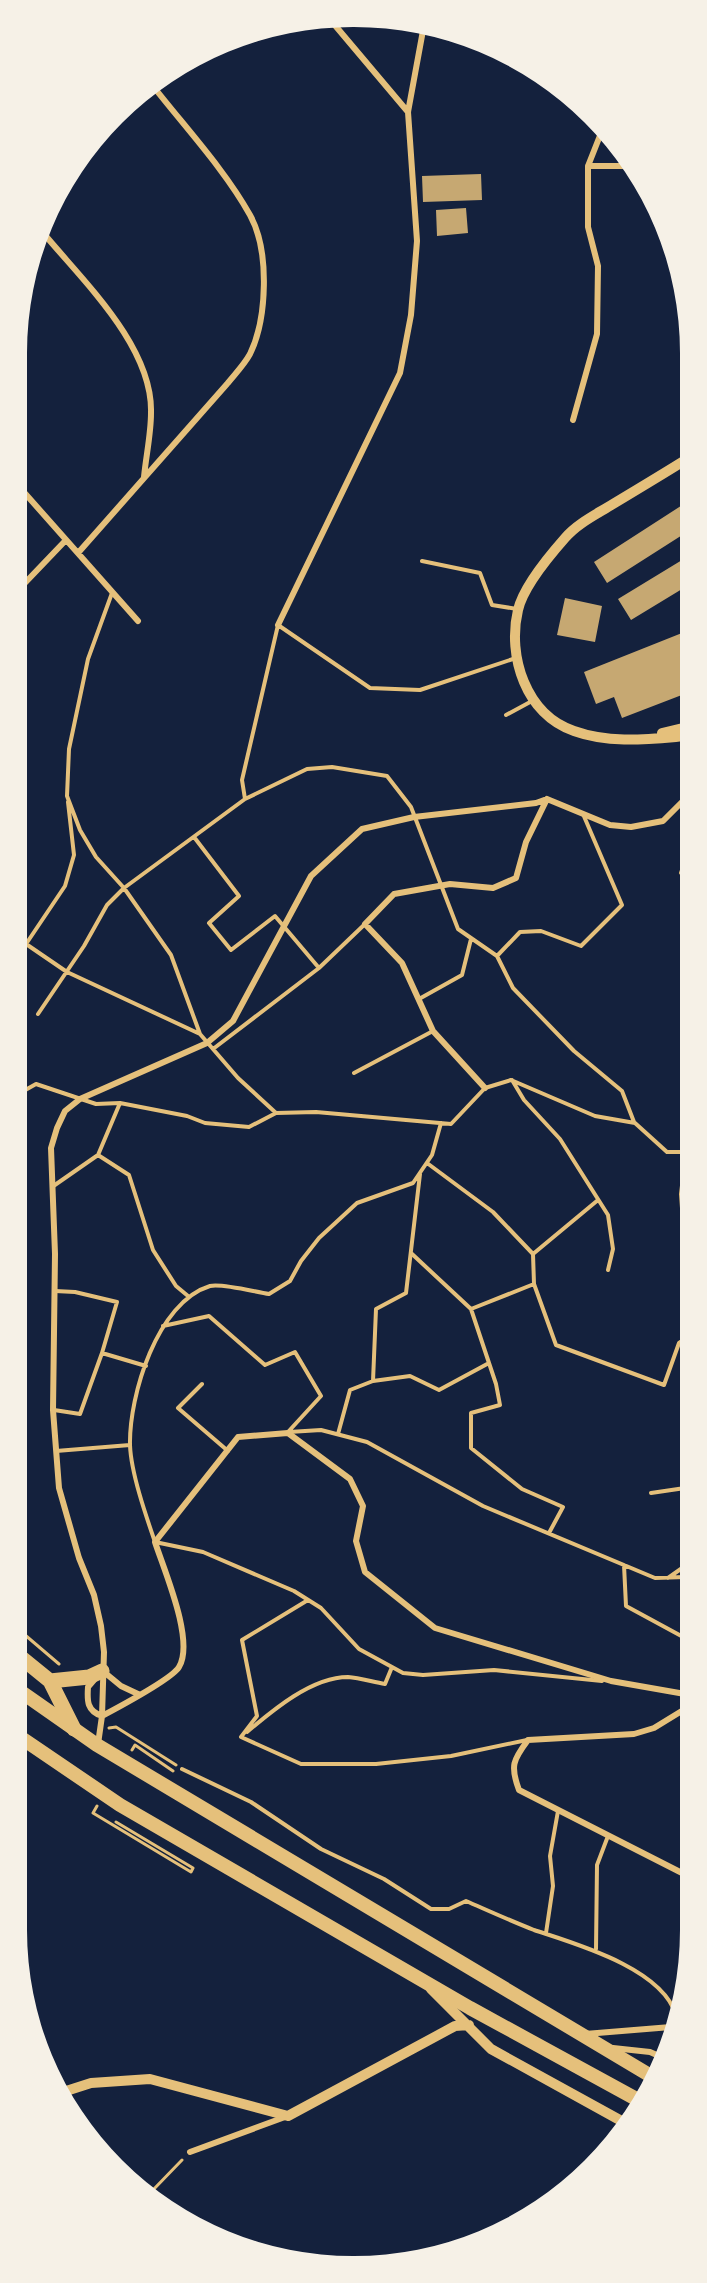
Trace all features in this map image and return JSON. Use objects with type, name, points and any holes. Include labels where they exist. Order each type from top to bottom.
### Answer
[{"type":"highway","points":[[27,1662],[50,1681],[74,1729]]},
{"type":"highway","points":[[50,1681],[89,1677],[102,1671]]},
{"type":"main road","points":[[27,1696],[97,1745],[646,2073]]},
{"type":"main road","points":[[27,1742],[120,1805],[633,2097]]},
{"type":"street","points":[[337,28],[408,112]]},
{"type":"street","points":[[278,625],[400,372],[411,315],[417,242],[408,112],[422,34]]},
{"type":"street","points":[[78,553],[249,356],[259,329],[265,287],[260,252],[251,217],[158,92]]},
{"type":"street","points":[[573,420],[597,334],[598,266],[588,226],[588,166],[599,138]]},
{"type":"street","points":[[588,166],[621,166]]},
{"type":"street","points":[[48,239],[107,308],[146,374],[152,411],[144,477]]},
{"type":"street","points":[[680,463],[582,522],[566,537],[536,577],[518,609],[516,658],[532,700],[542,711],[572,731],[627,741],[680,737]]},
{"type":"street","points":[[27,496],[138,621]]},
{"type":"street","points":[[27,581],[66,540]]},
{"type":"street","points":[[627,741],[680,730]]},
{"type":"street","points":[[97,1745],[102,1716],[104,1652],[94,1595],[68,1524],[59,1488],[53,1410],[55,1254],[51,1148],[57,1128],[66,1111],[80,1099],[207,1043],[233,1021],[311,876],[362,829],[414,817],[536,803],[547,799],[610,825],[631,827],[663,821],[680,804]]},
{"type":"street","points":[[485,1088],[433,1031],[402,963],[365,924],[394,894],[450,884],[493,888],[516,878],[526,842],[547,799]]},
{"type":"street","points":[[102,1671],[88,1687],[87,1699],[93,1713],[102,1716],[171,1677],[180,1665],[184,1647],[176,1606],[155,1542],[229,1452],[238,1437],[288,1432],[350,1479],[363,1506],[356,1541],[365,1572],[435,1628],[611,1681],[680,1693]]},
{"type":"street","points":[[102,1671],[121,1686],[138,1694]]},
{"type":"street","points":[[680,1712],[654,1728],[634,1734],[528,1740],[514,1759],[514,1777],[519,1790],[680,1872]]},
{"type":"street","points":[[417,1976],[491,2049],[619,2120]]},
{"type":"street","points":[[444,2032],[447,2006]]},
{"type":"street","points":[[190,2152],[288,2116],[455,2026],[469,2025]]},
{"type":"street","points":[[580,2034],[665,2028]]},
{"type":"street","points":[[600,2045],[611,2033]]},
{"type":"street","points":[[600,2045],[655,2054]]},
{"type":"street","points":[[69,2090],[91,2082],[150,2079],[288,2116]]},
{"type":"lane","points":[[422,561],[480,573],[492,605],[518,609]]},
{"type":"lane","points":[[27,943],[65,886],[74,855],[67,796],[69,749],[88,659],[112,592]]},
{"type":"lane","points":[[245,799],[242,780],[278,625],[370,688],[420,690],[516,658]]},
{"type":"lane","points":[[506,715],[532,700]]},
{"type":"lane","points":[[38,1014],[67,972],[106,905],[124,888],[245,799],[307,769],[332,767],[387,776],[411,807],[458,929],[496,956],[513,988],[574,1051],[622,1091],[634,1123],[667,1152],[680,1152]]},
{"type":"lane","points":[[67,796],[80,830],[91,848],[124,888],[171,955],[200,1034],[276,1113]]},
{"type":"lane","points":[[496,956],[520,932],[542,931],[581,946],[622,904],[582,813]]},
{"type":"lane","points":[[194,837],[239,896],[209,923],[231,950],[275,916],[319,968]]},
{"type":"lane","points":[[213,1050],[319,968],[365,924]]},
{"type":"lane","points":[[418,999],[462,975],[471,939]]},
{"type":"lane","points":[[27,945],[67,972],[200,1034]]},
{"type":"lane","points":[[354,1073],[433,1031]]},
{"type":"lane","points":[[27,1089],[36,1084],[96,1104],[120,1103],[187,1116],[205,1123],[249,1127],[276,1113],[316,1112],[452,1124],[485,1088],[511,1080],[595,1116],[634,1123]]},
{"type":"lane","points":[[511,1080],[524,1100],[560,1139],[608,1215],[614,1249],[608,1270]]},
{"type":"lane","points":[[52,1188],[98,1155],[120,1103]]},
{"type":"lane","points":[[441,1123],[432,1155],[413,1183],[357,1203],[319,1238],[301,1261],[290,1281],[268,1294],[212,1286],[188,1296],[162,1326],[138,1385],[130,1445],[145,1511],[155,1542],[203,1552],[294,1591],[321,1608],[359,1649],[404,1673],[423,1675],[494,1670],[611,1681]]},
{"type":"lane","points":[[98,1155],[129,1175],[153,1250],[176,1286],[188,1296]]},
{"type":"lane","points":[[427,1163],[493,1212],[533,1254],[534,1284],[556,1345],[664,1385],[680,1342]]},
{"type":"lane","points":[[373,1381],[376,1310],[406,1293],[420,1173]]},
{"type":"lane","points":[[533,1254],[598,1200]]},
{"type":"lane","points":[[411,1252],[471,1309],[489,1363],[500,1405],[471,1413],[471,1448],[522,1489],[562,1507],[549,1533]]},
{"type":"lane","points":[[471,1309],[534,1284]]},
{"type":"lane","points":[[53,1410],[80,1414],[117,1302],[75,1292],[54,1291]]},
{"type":"lane","points":[[162,1326],[209,1316],[265,1365],[295,1352],[321,1396],[288,1432]]},
{"type":"lane","points":[[102,1353],[146,1366]]},
{"type":"lane","points":[[338,1434],[350,1390],[373,1381],[410,1376],[438,1390],[489,1363]]},
{"type":"lane","points":[[202,1384],[178,1408],[229,1452]]},
{"type":"lane","points":[[288,1432],[321,1430],[367,1442],[483,1506],[655,1578],[680,1577]]},
{"type":"lane","points":[[56,1451],[130,1445]]},
{"type":"lane","points":[[651,1493],[680,1489]]},
{"type":"lane","points":[[624,1565],[626,1606],[680,1635]]},
{"type":"lane","points":[[668,1578],[680,1570]]},
{"type":"lane","points":[[241,1737],[257,1716],[242,1640],[308,1600]]},
{"type":"lane","points":[[241,1737],[287,1698],[337,1678],[350,1677],[385,1684],[392,1667]]},
{"type":"lane","points":[[241,1737],[301,1764],[376,1764],[451,1756],[528,1740]]},
{"type":"lane","points":[[182,1769],[251,1802],[321,1849],[384,1879],[430,1909],[449,1909],[466,1901],[596,1950],[652,1984],[672,2004]]},
{"type":"lane","points":[[546,1933],[553,1886],[550,1856],[558,1811]]},
{"type":"lane","points":[[596,1950],[597,1865],[608,1835]]},
{"type":"path","points":[[27,1637],[61,1666],[69,1678]]},
{"type":"path","points":[[116,1727],[182,1769]]},
{"type":"path","points":[[129,1755],[135,1745],[178,1774]]},
{"type":"path","points":[[99,1804],[93,1813],[191,1872],[194,1868],[111,1819]]},
{"type":"path","points":[[155,2189],[190,2152]]},
{"type":"building","points":[[481,174],[482,200],[423,202],[422,176]]},
{"type":"building","points":[[466,208],[468,233],[437,236],[436,210]]},
{"type":"building","points":[[680,507],[680,536],[607,583],[594,562]]},
{"type":"building","points":[[680,561],[680,590],[631,620],[618,599]]},
{"type":"building","points":[[565,598],[602,606],[595,642],[557,635]]},
{"type":"building","points":[[680,634],[680,696],[622,718],[614,697],[596,704],[584,672]]}]
